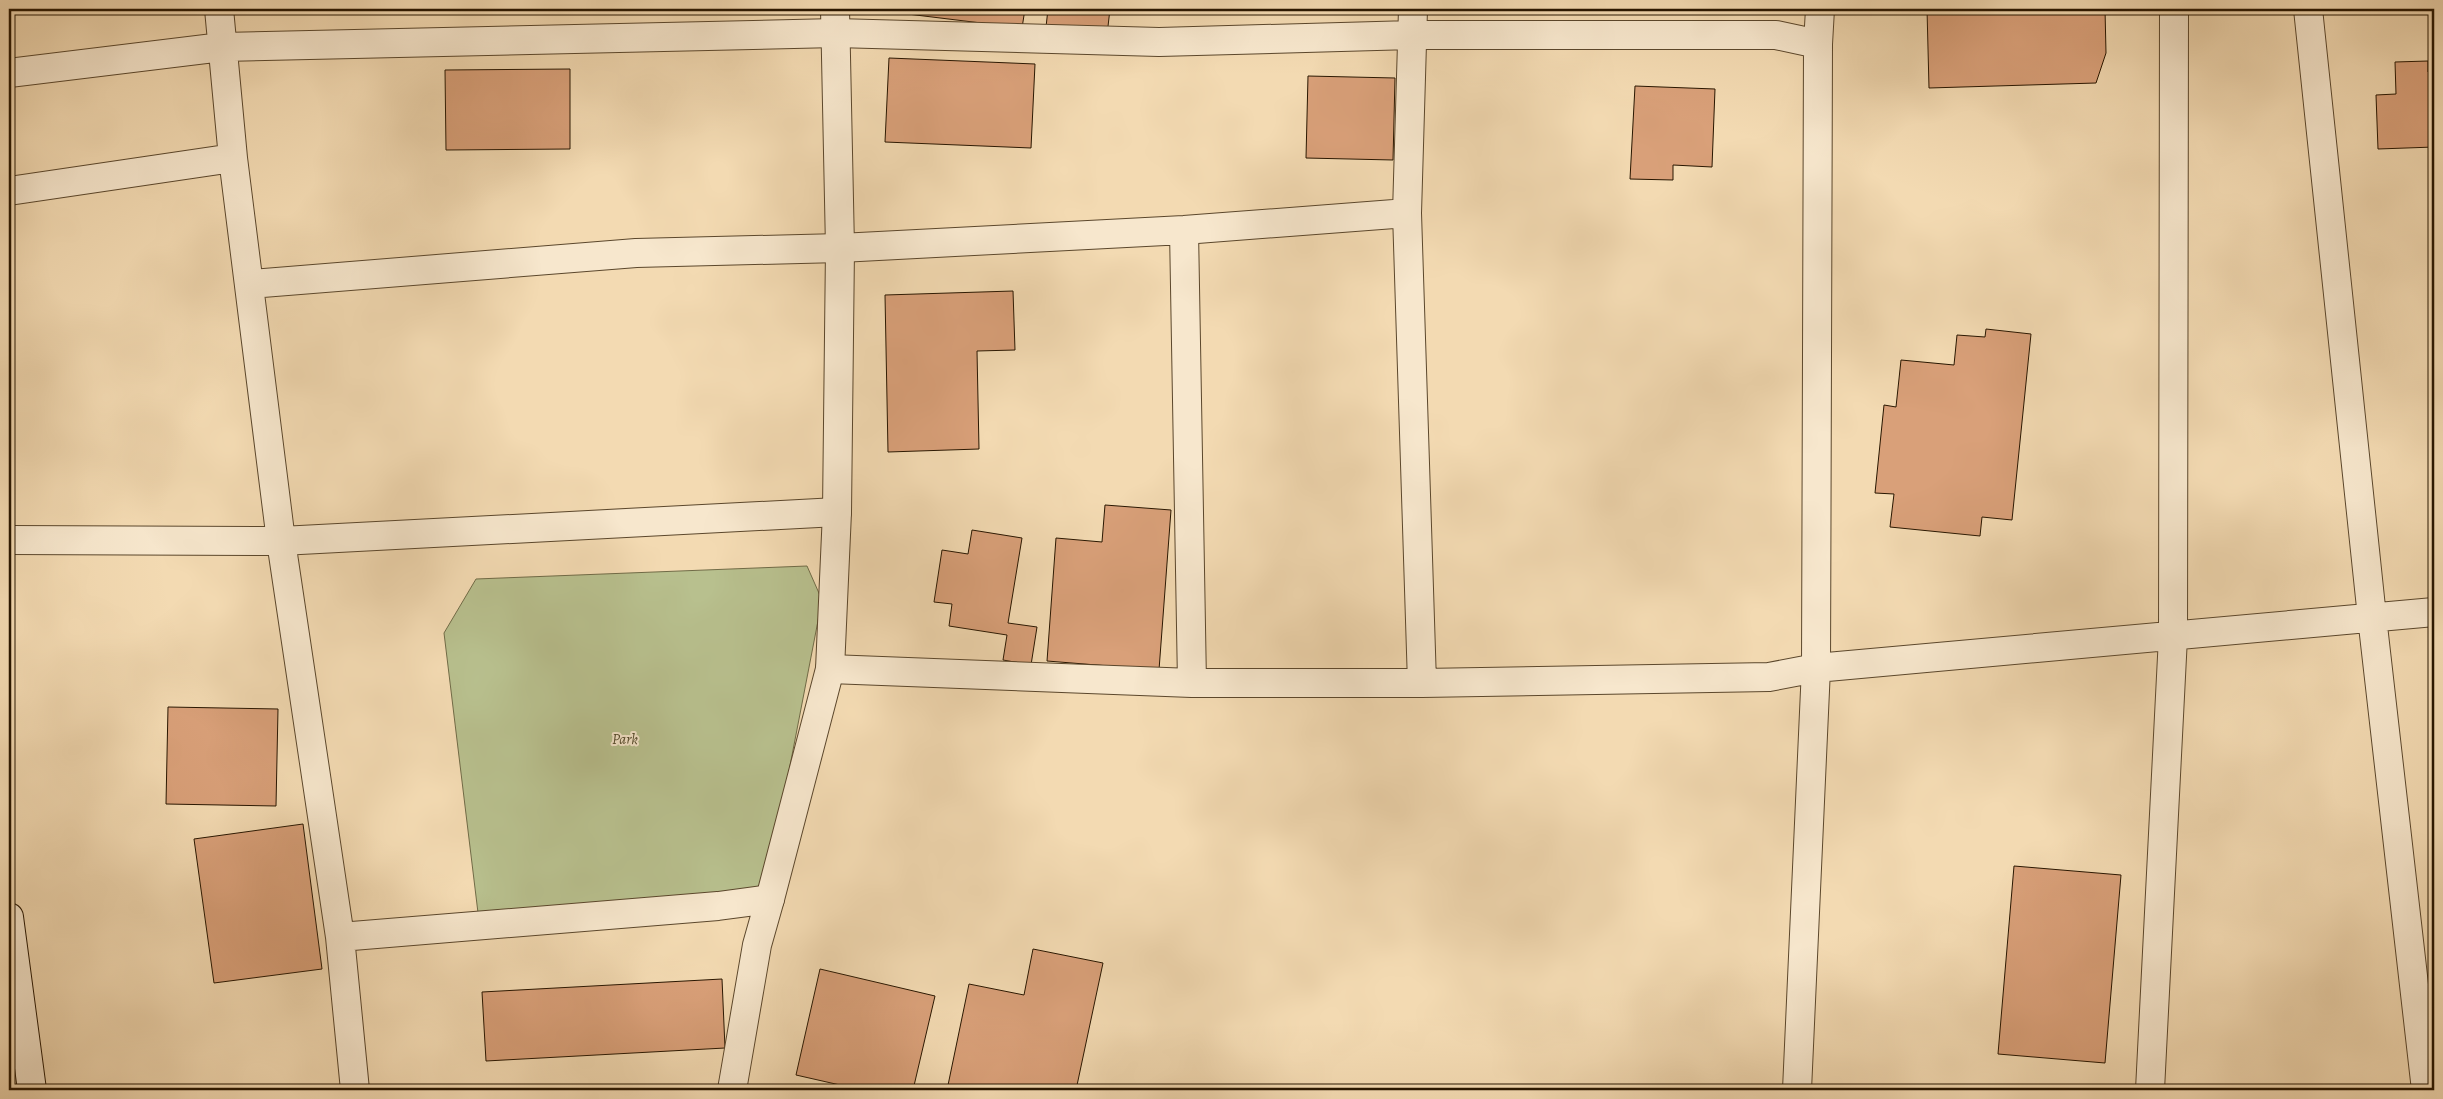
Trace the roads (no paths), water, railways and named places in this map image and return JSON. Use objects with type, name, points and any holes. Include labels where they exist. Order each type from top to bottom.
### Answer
[{"type":"street","points":[[219,9],[234,158],[281,541],[340,937],[355,1090]]},
{"type":"street","points":[[1797,1090],[1816,668],[1818,44],[1820,9]]},
{"type":"street","points":[[2150,1090],[2172,637],[2174,9]]},
{"type":"street","points":[[2308,9],[2372,617],[2426,1090]]},
{"type":"street","points":[[732,1090],[757,945],[830,669],[837,512],[840,248],[835,21]]},
{"type":"street","points":[[9,73],[222,47],[835,21],[1159,42],[1412,22],[1776,35],[1818,44]]},
{"type":"street","points":[[1412,22],[1407,213],[1422,683]]},
{"type":"street","points":[[9,191],[234,158]]},
{"type":"street","points":[[250,284],[636,254],[840,248],[1184,230],[1407,213]]},
{"type":"street","points":[[1184,230],[1192,683]]},
{"type":"street","points":[[9,540],[281,541],[837,512]]},
{"type":"street","points":[[830,669],[1192,683],[1422,683],[1769,677],[1816,668],[2434,612]]},
{"type":"street","points":[[340,937],[718,906],[770,899]]},
{"type":"street","points":[[9,917],[32,1090]]},
{"type":"park label","name":"Park","points":[[625,739]]}]
